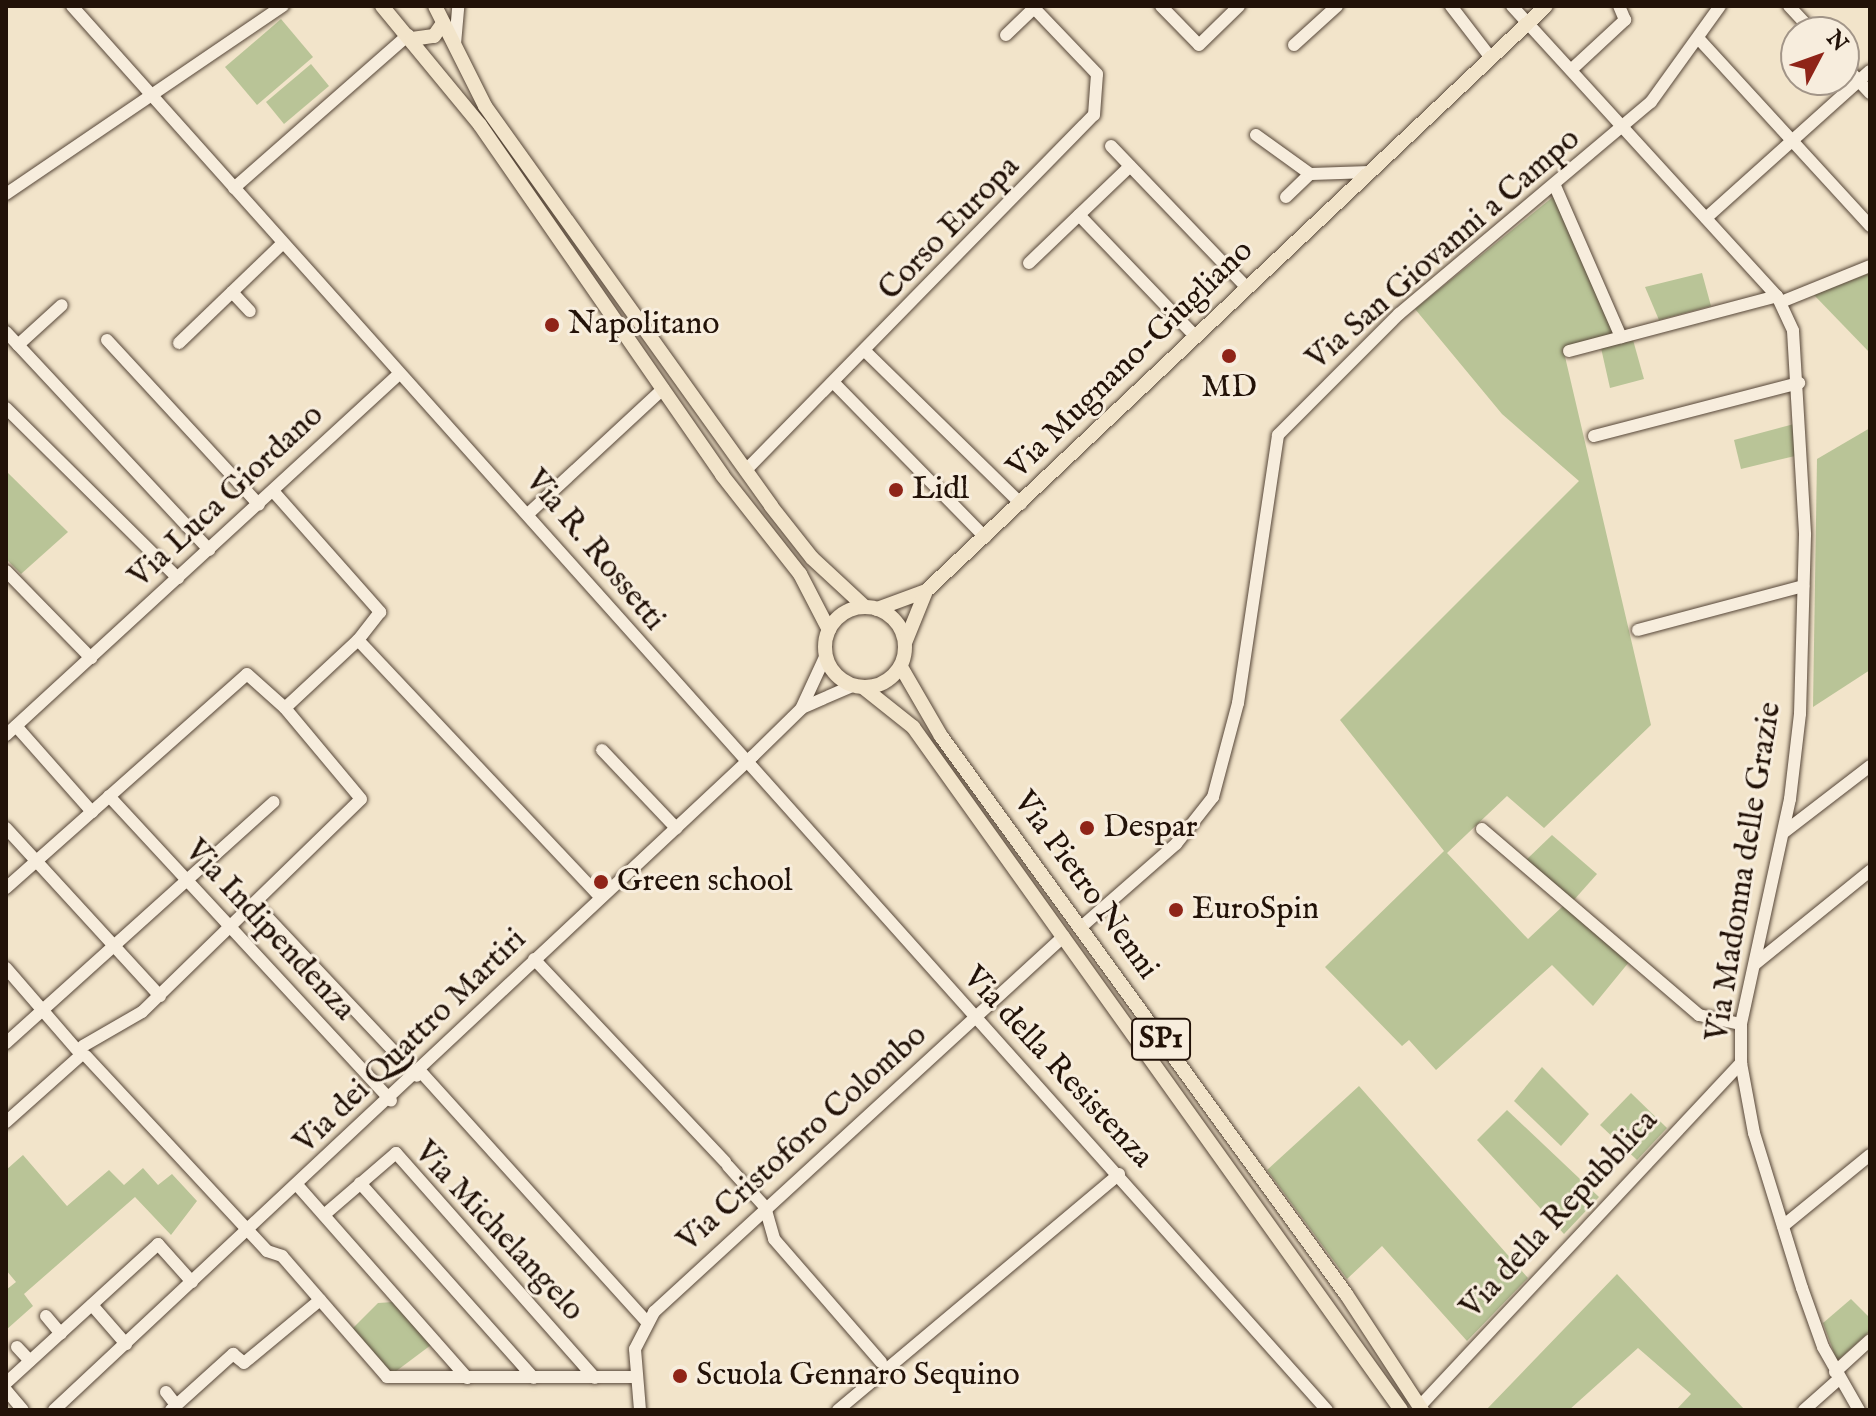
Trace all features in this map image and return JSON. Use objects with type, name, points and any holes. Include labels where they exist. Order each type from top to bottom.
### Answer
[{"type":"main road","points":[[382,6],[410,37],[800,574],[829,630]]},
{"type":"main road","points":[[435,6],[485,106],[746,470],[812,558],[871,608],[896,622],[905,644],[901,667],[885,682],[858,687],[826,655],[829,630],[843,613],[871,608]]},
{"type":"main road","name":"Via Mugnano-Giugliano","points":[[871,608],[926,591],[1546,6]]},
{"type":"main road","points":[[410,37],[434,36],[443,23]]},
{"type":"main road","name":"Via Mugnano-Giugliano","points":[[905,644],[926,591]]},
{"type":"main road","name":"Via Pietro Nenni","points":[[901,667],[941,736],[1421,1408]]},
{"type":"main road","name":"Via Pietro Nenni","points":[[858,687],[913,727],[1401,1410]]},
{"type":"street","name":"Via R. Rossetti","points":[[72,6],[155,93],[281,245],[529,513],[621,628],[750,759]]},
{"type":"street","points":[[6,194],[283,6]]},
{"type":"street","points":[[455,48],[458,6]]},
{"type":"street","points":[[1161,6],[1199,45],[1239,6]]},
{"type":"street","points":[[1294,45],[1337,6]]},
{"type":"street","points":[[1451,6],[1491,58]]},
{"type":"street","name":"Via Madonna delle Grazie","points":[[1512,6],[1779,299],[1793,331],[1799,383],[1803,586],[1800,714],[1783,833],[1741,1024],[1741,1063],[1783,1226],[1837,1376],[1859,1410]]},
{"type":"street","name":"Via San Giovanni a Campo","points":[[1080,928],[1176,844],[1213,797],[1238,703],[1278,435],[1399,314],[1624,128],[1698,38],[1720,6]]},
{"type":"street","points":[[1794,11],[1809,6]]},
{"type":"street","points":[[1006,35],[1035,7]]},
{"type":"street","name":"Corso Europa","points":[[746,470],[866,352],[1094,115],[1097,74],[1035,7]]},
{"type":"street","points":[[1571,70],[1627,8]]},
{"type":"street","points":[[234,188],[410,37]]},
{"type":"street","points":[[1698,38],[1870,226]]},
{"type":"street","points":[[1706,218],[1842,96]]},
{"type":"street","points":[[1256,135],[1310,174],[1372,170]]},
{"type":"street","points":[[1111,146],[1247,288]]},
{"type":"street","points":[[1029,263],[1130,166]]},
{"type":"street","points":[[1286,197],[1310,174]]},
{"type":"street","points":[[1555,186],[1621,337]]},
{"type":"street","points":[[1079,215],[1196,337]]},
{"type":"street","points":[[179,343],[281,245]]},
{"type":"street","points":[[1569,351],[1779,299],[1870,266]]},
{"type":"street","points":[[232,292],[250,311]]},
{"type":"street","points":[[18,345],[62,305]]},
{"type":"street","points":[[6,332],[209,550]]},
{"type":"street","points":[[107,340],[259,505]]},
{"type":"street","points":[[866,352],[1021,504]]},
{"type":"street","name":"Via Luca Giordano","points":[[11,730],[399,374]]},
{"type":"street","points":[[834,383],[985,537]]},
{"type":"street","points":[[1594,436],[1799,383]]},
{"type":"street","points":[[529,513],[663,389]]},
{"type":"street","points":[[6,408],[178,578]]},
{"type":"street","points":[[273,491],[380,612],[358,640],[285,708]]},
{"type":"street","points":[[6,571],[91,658]]},
{"type":"street","points":[[1638,630],[1803,586]]},
{"type":"street","points":[[358,640],[601,898]]},
{"type":"street","name":"Via dei Quattro Martiri","points":[[54,1410],[419,1074],[534,959],[750,759],[801,709],[826,655]]},
{"type":"street","points":[[6,888],[247,674],[285,708],[361,797],[160,996],[84,1050],[6,1122]]},
{"type":"street","name":"Via dei Quattro Martiri","points":[[801,709],[858,687]]},
{"type":"street","points":[[11,730],[92,812]]},
{"type":"street","points":[[602,750],[676,828]]},
{"type":"street","name":"Via della Resistenza","points":[[750,759],[975,1019],[1119,1174],[1327,1410]]},
{"type":"street","points":[[1783,833],[1870,766]]},
{"type":"street","name":"Via Indipendenza","points":[[109,796],[391,1100]]},
{"type":"street","points":[[6,1043],[274,802]]},
{"type":"street","points":[[6,828],[160,996]]},
{"type":"street","points":[[1482,829],[1699,1015],[1741,1024]]},
{"type":"street","points":[[1755,964],[1870,871]]},
{"type":"street","points":[[255,904],[419,1074],[647,1322]]},
{"type":"street","name":"Via Cristoforo Colombo","points":[[640,1410],[635,1349],[647,1322],[765,1207],[1064,936]]},
{"type":"street","points":[[534,959],[765,1207],[774,1239],[881,1362]]},
{"type":"street","points":[[6,968],[267,1251],[282,1256],[387,1377],[635,1377]]},
{"type":"street","name":"Via della Repubblica","points":[[1421,1408],[1741,1063]]},
{"type":"street","name":"Via Michelangelo","points":[[324,1215],[396,1153],[595,1378]]},
{"type":"street","points":[[1783,1226],[1870,1155]]},
{"type":"street","points":[[838,1410],[1119,1174]]},
{"type":"street","points":[[360,1183],[534,1378]]},
{"type":"street","points":[[298,1186],[467,1378]]},
{"type":"street","points":[[6,1383],[158,1244],[192,1282]]},
{"type":"street","points":[[166,1392],[174,1408],[233,1354],[244,1363],[320,1300]]},
{"type":"street","points":[[92,1305],[126,1344]]},
{"type":"street","points":[[46,1316],[61,1334]]},
{"type":"street","points":[[1804,1410],[1870,1340]]},
{"type":"street","points":[[17,1347],[30,1361]]},
{"type":"street","points":[[6,1390],[23,1410]]},
{"type":"green space","points":[[281,19],[313,57],[257,105],[225,67]]},
{"type":"green space","points":[[311,64],[329,86],[284,124],[266,102]]},
{"type":"green space","points":[[1554,196],[1615,333],[1563,348],[1651,725],[1544,828],[1507,796],[1447,853],[1528,939],[1563,906],[1629,962],[1593,1006],[1552,965],[1436,1070],[1409,1040],[1402,1046],[1325,967],[1444,851],[1340,720],[1579,481],[1502,414],[1415,309]]},
{"type":"green space","points":[[1702,273],[1711,306],[1659,320],[1645,287]]},
{"type":"green space","points":[[1870,273],[1870,353],[1814,295]]},
{"type":"green space","points":[[1633,340],[1644,379],[1610,388],[1601,348]]},
{"type":"green space","points":[[1794,424],[1795,456],[1741,469],[1734,440]]},
{"type":"green space","points":[[1870,428],[1870,670],[1813,707],[1817,459]]},
{"type":"green space","points":[[6,471],[68,532],[21,574],[6,559]]},
{"type":"green space","points":[[1552,835],[1597,874],[1573,901],[1525,861]]},
{"type":"green space","points":[[1542,1067],[1589,1114],[1561,1146],[1514,1101]]},
{"type":"green space","points":[[1359,1086],[1528,1278],[1467,1341],[1382,1246],[1347,1279],[1267,1170]]},
{"type":"green space","points":[[1631,1093],[1667,1128],[1637,1160],[1600,1125]]},
{"type":"green space","points":[[1507,1110],[1599,1197],[1564,1234],[1477,1140]]},
{"type":"green space","points":[[23,1155],[67,1206],[109,1170],[124,1185],[143,1168],[158,1185],[172,1174],[197,1201],[171,1235],[135,1197],[24,1294],[33,1306],[6,1330],[6,1290],[16,1282],[6,1270],[6,1170]]},
{"type":"green space","points":[[1617,1274],[1744,1409],[1676,1410],[1691,1394],[1638,1348],[1569,1410],[1486,1410]]},
{"type":"green space","points":[[1851,1299],[1870,1318],[1870,1331],[1837,1361],[1823,1323]]},
{"type":"green space","points":[[393,1302],[431,1345],[391,1375],[351,1330],[378,1303]]},
{"type":"place","name":"Napolitano","points":[[552,325]]},
{"type":"place","name":"MD","points":[[1229,356]]},
{"type":"place","name":"Lidl","points":[[896,490]]},
{"type":"place","name":"Despar","points":[[1087,828]]},
{"type":"place","name":"Green school","points":[[601,882]]},
{"type":"place","name":"EuroSpin","points":[[1176,910]]},
{"type":"place","name":"Scuola Gennaro Sequino","points":[[680,1376]]}]
